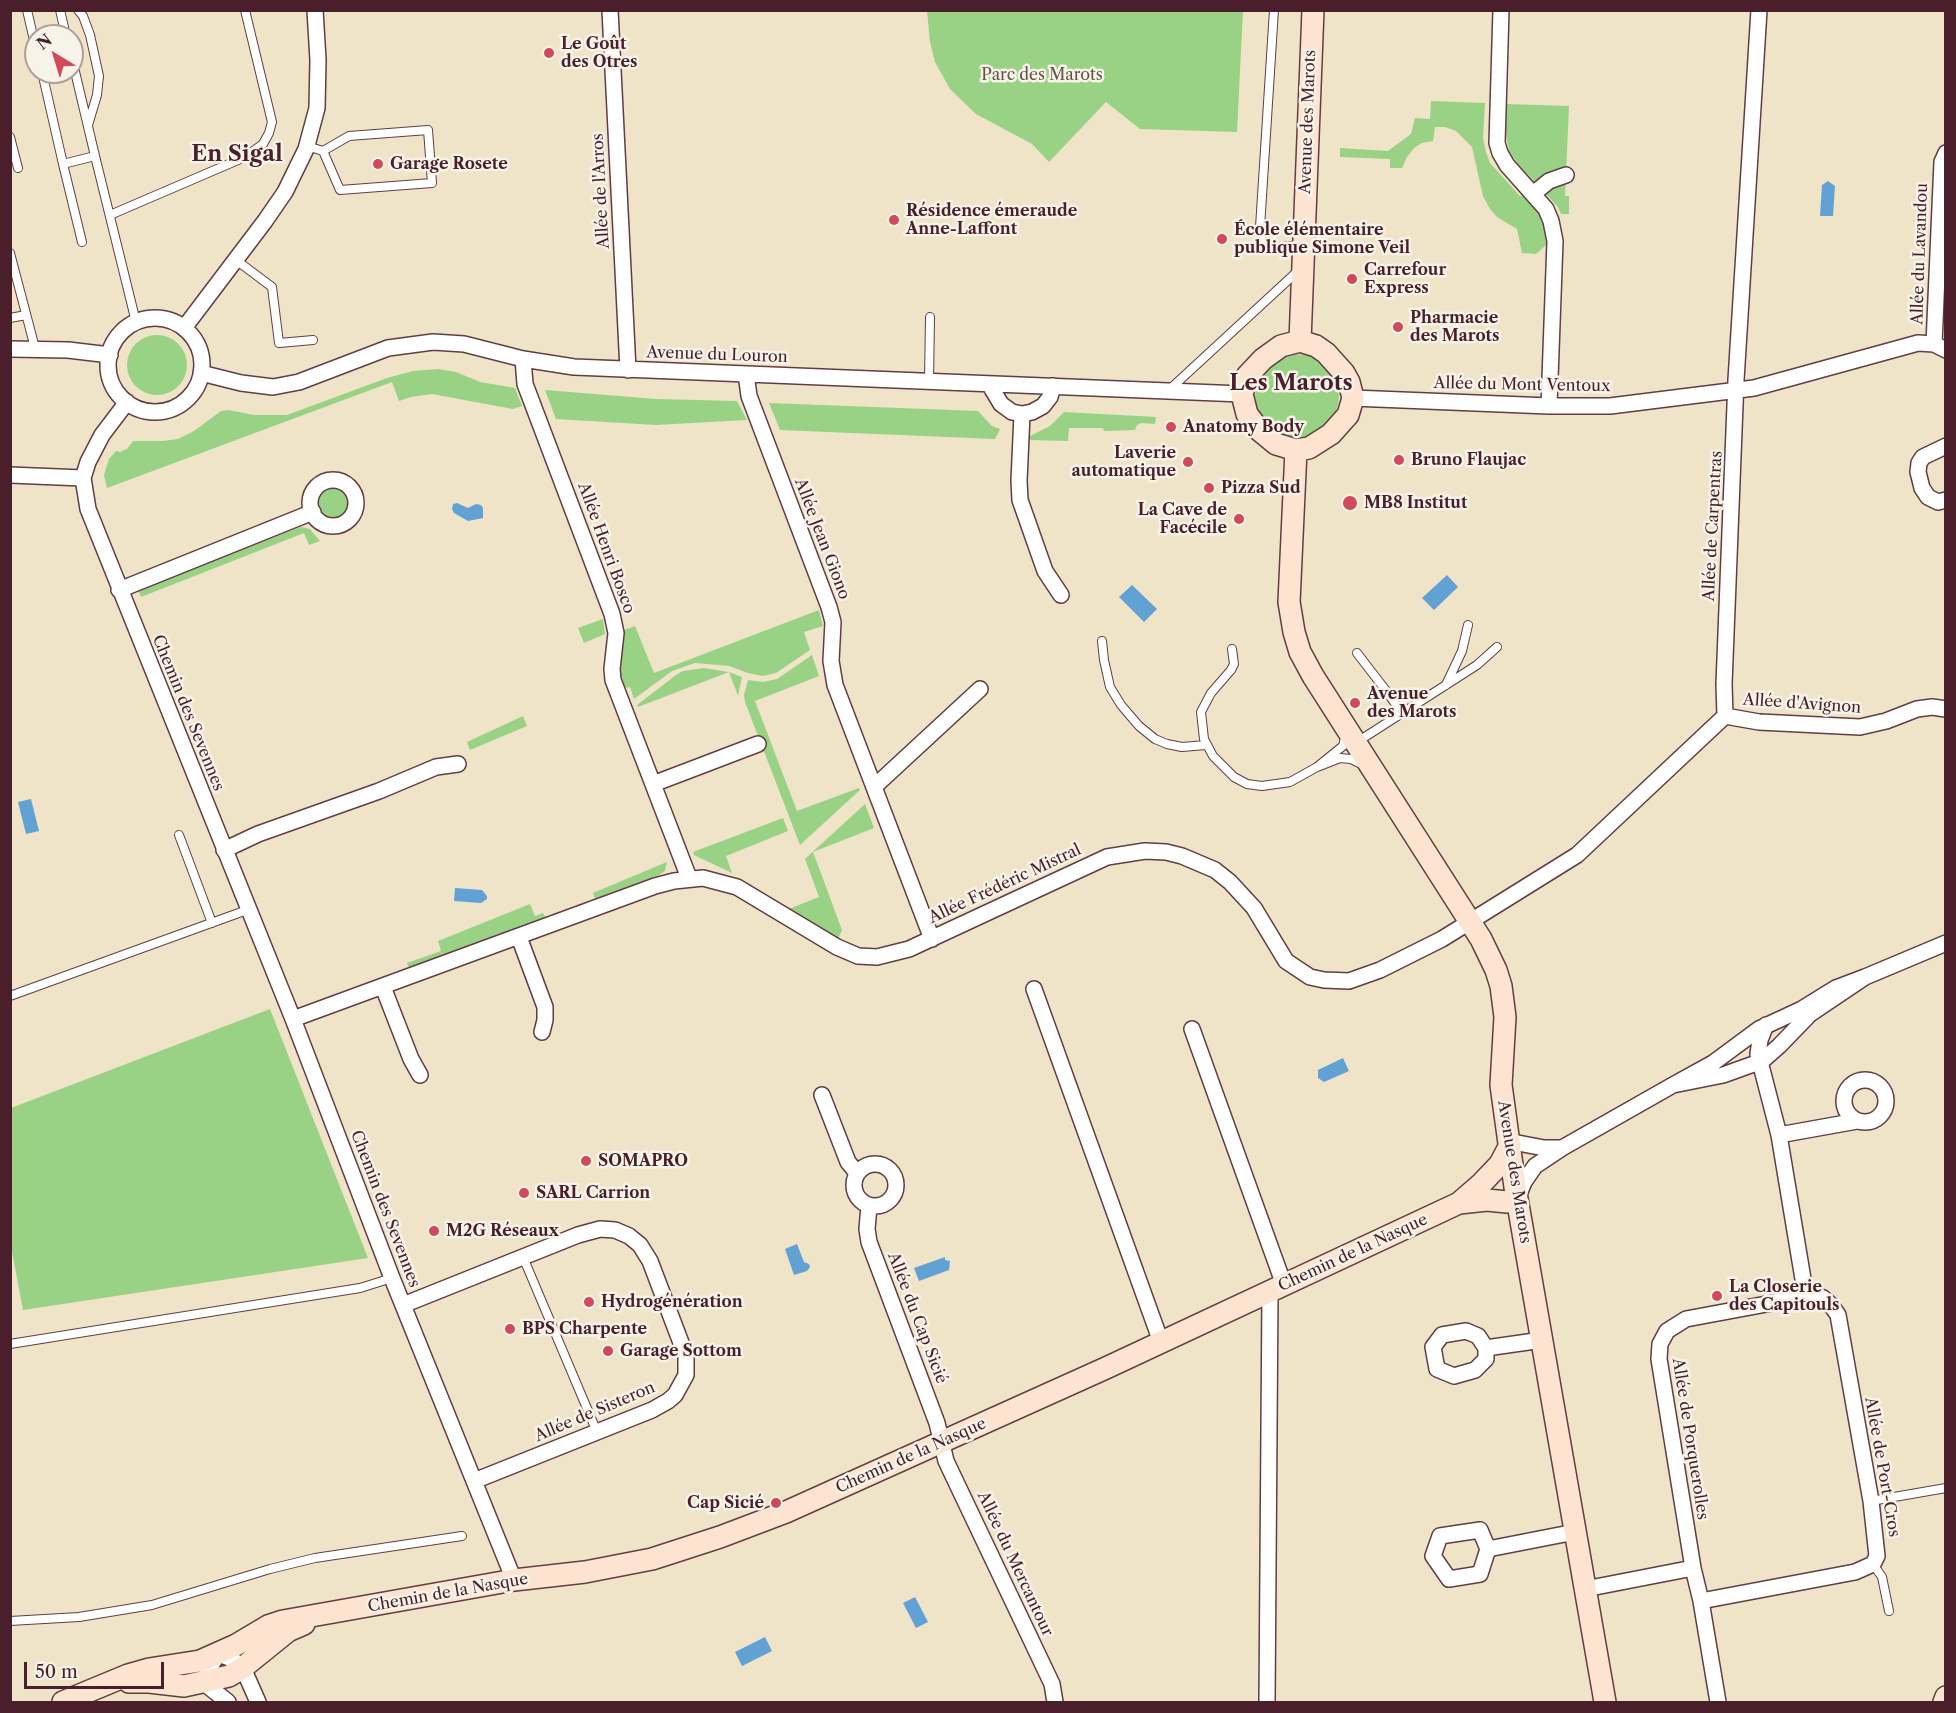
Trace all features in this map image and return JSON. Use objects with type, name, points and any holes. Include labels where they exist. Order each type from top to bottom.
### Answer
[{"type":"street","points":[[184,328],[285,192],[307,146],[317,100],[318,60],[315,10]]},
{"type":"street","name":"Allée de l'Arros","points":[[610,10],[628,370]]},
{"type":"street","name":"Avenue des Marots","points":[[1300,341],[1313,10]]},
{"type":"street","points":[[1501,10],[1497,143],[1507,165],[1549,215],[1555,241],[1549,406]]},
{"type":"street","name":"Allée de Carpentras","points":[[1725,716],[1724,684],[1736,391],[1759,10]]},
{"type":"street","name":"Allée du Lavandou","points":[[1940,347],[1942,162],[1946,153]]},
{"type":"street","points":[[1533,194],[1549,180],[1566,174]]},
{"type":"street","points":[[146,319],[163,319],[184,328],[199,349],[202,365],[201,373],[191,395],[172,409],[164,411],[141,410],[127,402],[111,381],[109,368],[110,355],[120,335],[136,322],[146,319]]},
{"type":"street","points":[[1300,341],[1316,346],[1326,353],[1349,381],[1353,398],[1348,415],[1331,434],[1309,448],[1296,450],[1276,444],[1259,430],[1247,414],[1242,394],[1248,376],[1263,359],[1281,346],[1300,341]]},
{"type":"street","name":"Avenue du Louron","points":[[201,373],[241,383],[273,387],[299,382],[387,348],[433,342],[464,344],[523,359],[574,367],[1242,394]]},
{"type":"street","name":"Allée du Mont Ventoux","points":[[1353,398],[1549,406],[1637,404],[1736,391],[1779,382],[1918,343],[1940,347]]},
{"type":"street","points":[[10,349],[35,348],[110,355]]},
{"type":"street","name":"Allée Henri Bosco","points":[[523,359],[525,384],[612,614],[616,633],[613,680],[689,878]]},
{"type":"street","name":"Allée Jean Giono","points":[[746,374],[749,396],[829,607],[833,622],[831,661],[835,685],[932,939]]},
{"type":"street","points":[[989,384],[1001,404],[1012,412],[1022,414],[1043,406],[1050,397],[1053,386]]},
{"type":"street","points":[[10,475],[83,478],[88,462],[102,435],[127,402]]},
{"type":"street","points":[[1022,414],[1020,500],[1045,571],[1061,595]]},
{"type":"street","points":[[1946,446],[1923,457],[1918,463],[1922,488],[1928,497],[1938,502],[1946,500]]},
{"type":"street","name":"Avenue des Marots","points":[[1296,450],[1289,590],[1292,622],[1304,660],[1470,921],[1489,953],[1501,986],[1505,1017],[1501,1085],[1516,1193],[1605,1702]]},
{"type":"street","name":"Chemin des Sevennes","points":[[83,478],[88,509],[118,590],[293,1019],[392,1278],[514,1580]]},
{"type":"street","points":[[326,481],[340,481],[363,493],[351,518],[338,525],[323,523],[313,512],[311,498],[319,485],[326,481]]},
{"type":"street","points":[[118,590],[313,512]]},
{"type":"street","points":[[874,787],[980,689]]},
{"type":"street","name":"Allée d'Avignon","points":[[1725,716],[1759,722],[1860,727],[1917,710],[1932,707],[1946,709]]},
{"type":"street","points":[[1470,921],[1577,855],[1725,716]]},
{"type":"street","points":[[653,784],[758,744]]},
{"type":"street","points":[[224,850],[258,834],[379,791],[436,767],[458,764]]},
{"type":"street","name":"Allée Frédéric Mistral","points":[[293,1019],[655,886],[689,878],[720,881],[737,887],[837,947],[858,956],[877,957],[897,954],[1085,866],[1107,857],[1145,851],[1166,852],[1182,856],[1215,870],[1249,902],[1286,961],[1310,977],[1349,981],[1442,939],[1470,921]]},
{"type":"street","points":[[519,937],[545,1007],[542,1032]]},
{"type":"street","points":[[1481,1184],[1495,1179],[1506,1179],[1516,1193],[1534,1166],[1727,1054],[1743,1040],[1771,1023],[1802,1009],[1836,988],[1946,943]]},
{"type":"street","points":[[1673,1085],[1723,1075],[1762,1061],[1810,1014],[1865,977]]},
{"type":"street","points":[[383,987],[411,1059],[420,1075]]},
{"type":"street","points":[[1034,989],[1161,1342]]},
{"type":"street","points":[[1771,1023],[1782,1032],[1783,1042]]},
{"type":"street","points":[[1771,1023],[1758,1047],[1779,1135],[1804,1291]]},
{"type":"street","points":[[1192,1029],[1277,1288],[1267,1702]]},
{"type":"street","points":[[1727,1054],[1743,1052],[1755,1055],[1762,1061]]},
{"type":"street","points":[[822,1095],[848,1162],[857,1173]]},
{"type":"street","points":[[1779,1135],[1857,1121]]},
{"type":"street","points":[[1510,1146],[1518,1143],[1544,1148],[1562,1148]]},
{"type":"street","name":"Chemin de la Nasque","points":[[63,1702],[149,1669],[179,1666],[218,1654],[268,1626],[283,1621],[514,1580],[585,1572],[652,1559],[786,1512],[1161,1342],[1459,1203],[1500,1164],[1510,1146]]},
{"type":"street","points":[[869,1164],[876,1164],[890,1170],[896,1183],[892,1197],[880,1206],[869,1206],[859,1200],[855,1194],[854,1180],[857,1173],[869,1164]]},
{"type":"street","name":"Chemin de la Nasque","points":[[1459,1203],[1486,1200],[1507,1202],[1516,1193]]},
{"type":"street","name":"Allée du Cap Sicié","points":[[869,1206],[867,1229],[869,1242],[937,1423],[942,1442]]},
{"type":"street","name":"Allée de Sisteron","points":[[403,1305],[578,1235],[600,1229],[623,1233],[635,1240],[650,1261],[683,1347],[687,1366],[686,1375],[675,1395],[661,1406],[474,1481]]},
{"type":"street","name":"Allée de Port-Cros","points":[[1804,1291],[1823,1298],[1838,1315],[1871,1501],[1878,1552],[1873,1564]]},
{"type":"street","name":"Allée de Porquerolles","points":[[1718,1702],[1701,1601],[1693,1568],[1659,1359],[1660,1344],[1667,1331],[1686,1319],[1772,1303],[1791,1298],[1804,1291]]},
{"type":"street","points":[[1486,1348],[1542,1340]]},
{"type":"street","name":"Allée du Mercantour","points":[[942,1442],[946,1461],[1052,1684],[1055,1702]]},
{"type":"street","points":[[1488,1549],[1575,1532]]},
{"type":"street","points":[[1701,1601],[1855,1572],[1873,1564]]},
{"type":"street","points":[[1585,1589],[1693,1568]]},
{"type":"street","name":"Chemin de la Nasque","points":[[108,1683],[148,1682],[184,1686],[229,1676],[243,1668],[288,1631],[332,1612]]},
{"type":"street","points":[[228,1702],[204,1683],[218,1654],[232,1659],[243,1668],[258,1702]]},
{"type":"street","points":[[1944,1702],[1946,1697]]},
{"type":"lane","points":[[78,10],[84,16],[99,76],[97,95],[88,124]]},
{"type":"lane","points":[[110,215],[245,157],[263,144],[272,122],[244,10]]},
{"type":"lane","points":[[1274,10],[1260,227],[1263,249],[1303,245]]},
{"type":"lane","points":[[45,84],[81,242]]},
{"type":"lane","points":[[78,84],[136,322]]},
{"type":"lane","points":[[307,146],[323,151],[349,136],[428,130],[432,183],[340,190],[323,151]]},
{"type":"lane","points":[[10,137],[18,168]]},
{"type":"lane","points":[[63,164],[95,156]]},
{"type":"lane","points":[[10,253],[35,348]]},
{"type":"lane","points":[[236,260],[272,287],[279,343],[313,340]]},
{"type":"lane","points":[[1168,391],[1303,267]]},
{"type":"lane","points":[[10,318],[26,315]]},
{"type":"lane","points":[[929,381],[930,317]]},
{"type":"lane","points":[[1445,686],[1459,659],[1468,625]]},
{"type":"lane","points":[[1102,641],[1110,687],[1121,705],[1139,726],[1167,744],[1182,747],[1206,745]]},
{"type":"lane","points":[[1317,767],[1343,746],[1346,735],[1351,735],[1402,713],[1477,665],[1497,647]]},
{"type":"lane","points":[[1232,649],[1234,664],[1223,682],[1211,693],[1201,712],[1201,720],[1206,745],[1213,756],[1234,777],[1255,785],[1270,786],[1290,782],[1317,767],[1340,758],[1358,762],[1375,774]]},
{"type":"lane","points":[[1357,653],[1402,713]]},
{"type":"lane","points":[[179,835],[212,922]]},
{"type":"lane","points":[[10,996],[247,910]]},
{"type":"lane","points":[[523,1257],[597,1432]]},
{"type":"lane","points":[[10,1344],[360,1288],[392,1278]]},
{"type":"lane","points":[[1871,1501],[1946,1488]]},
{"type":"lane","points":[[10,1621],[79,1617],[152,1605],[270,1569],[315,1558],[462,1536]]},
{"type":"lane","points":[[1873,1564],[1882,1577],[1889,1611]]},
{"type":"green space","name":"Parc des Marots","points":[[927,11],[1243,11],[1237,132],[1140,129],[1106,102],[1049,162],[1032,144],[976,114],[950,89],[935,62],[930,42]]},
{"type":"green space","points":[[1431,101],[1485,103],[1483,138],[1490,163],[1538,212],[1545,226],[1546,245],[1536,254],[1522,253],[1517,229],[1497,217],[1490,209],[1483,196],[1472,147],[1456,131],[1445,127],[1435,127],[1433,141],[1422,143],[1414,148],[1402,168],[1390,168],[1390,159],[1340,157],[1340,148],[1388,151],[1411,134],[1415,118],[1430,119]]},
{"type":"green space","points":[[1506,104],[1569,106],[1565,196],[1569,196],[1569,214],[1561,214],[1558,207],[1509,151],[1506,135]]},
{"type":"green space","points":[[151,335],[163,335],[174,340],[182,348],[187,365],[185,377],[174,390],[163,395],[151,395],[140,390],[132,382],[127,371],[127,359],[132,348],[140,340]]},
{"type":"green space","points":[[1297,354],[1313,357],[1327,366],[1336,380],[1339,396],[1336,412],[1327,426],[1313,435],[1297,438],[1281,435],[1267,426],[1258,412],[1255,396],[1258,380],[1267,366],[1281,357]]},
{"type":"green space","points":[[438,369],[456,372],[480,382],[515,388],[522,406],[513,409],[432,394],[399,401],[392,382],[107,488],[104,475],[109,459],[116,451],[127,449],[133,441],[178,439],[194,431],[221,411],[228,410],[254,415],[287,415],[387,378],[413,371]]},
{"type":"green space","points":[[545,390],[656,399],[737,401],[747,420],[656,425],[556,419]]},
{"type":"green space","points":[[769,403],[978,411],[992,426],[1000,429],[995,439],[780,430]]},
{"type":"green space","points":[[1064,412],[1156,417],[1155,424],[1141,423],[1135,430],[1104,431],[1103,428],[1069,428],[1068,441],[1028,440],[1028,437],[1050,426]]},
{"type":"green space","points":[[333,486],[345,490],[349,502],[345,514],[333,518],[321,514],[317,502],[321,490]]},
{"type":"green space","points":[[301,527],[310,529],[320,541],[309,545],[304,533],[141,597],[138,589]]},
{"type":"green space","points":[[819,610],[823,626],[804,632],[810,650],[776,673],[763,676],[729,666],[695,663],[672,671],[634,699],[630,687],[625,688],[619,669],[624,630],[635,626],[654,673]]},
{"type":"green space","points":[[603,619],[605,634],[584,643],[578,628]]},
{"type":"green space","points":[[812,655],[819,676],[755,701],[797,811],[859,788],[860,790],[800,845],[744,695],[748,680],[763,682],[777,679]]},
{"type":"green space","points":[[704,668],[729,672],[638,707],[637,705],[676,675],[683,671]]},
{"type":"green space","points":[[729,672],[742,677],[738,696]]},
{"type":"green space","points":[[523,716],[527,726],[470,750],[467,742]]},
{"type":"green space","points":[[865,804],[874,828],[813,852],[842,930],[838,939],[789,909],[819,897],[805,859]]},
{"type":"green space","points":[[783,818],[788,831],[726,856],[732,873],[694,855],[693,852]]},
{"type":"green space","points":[[667,862],[665,871],[659,875],[595,899],[593,893]]},
{"type":"green space","points":[[530,904],[535,916],[543,913],[545,917],[409,968],[407,963],[441,951],[438,941]]},
{"type":"green space","points":[[270,1009],[368,1258],[23,1310],[11,1246],[11,1108]]},
{"type":"water","points":[[1828,181],[1835,186],[1833,216],[1820,216],[1822,185]]},
{"type":"water","points":[[457,503],[468,508],[476,504],[481,505],[483,518],[468,521],[454,513],[453,504]]},
{"type":"water","points":[[1447,575],[1458,587],[1434,610],[1422,598]]},
{"type":"water","points":[[1132,585],[1157,609],[1144,622],[1119,597]]},
{"type":"water","points":[[31,799],[39,831],[26,834],[18,802]]},
{"type":"water","points":[[455,888],[482,890],[487,899],[481,903],[454,901]]},
{"type":"water","points":[[1343,1058],[1349,1071],[1324,1082],[1318,1078],[1318,1070]]},
{"type":"water","points":[[797,1244],[804,1262],[810,1267],[807,1271],[794,1275],[785,1249]]},
{"type":"water","points":[[945,1257],[945,1260],[950,1261],[949,1270],[919,1281],[914,1268]]},
{"type":"water","points":[[915,1597],[928,1622],[916,1628],[903,1603]]},
{"type":"water","points":[[765,1637],[772,1651],[742,1666],[735,1652]]},
{"type":"place","name":"Le Goût des Otres","points":[[549,53]]},
{"type":"place","name":"Garage Rosete","points":[[378,164]]},
{"type":"place","name":"Résidence émeraude Anne-Laffont","points":[[894,220]]},
{"type":"place","name":"École élémentaire publique Simone Veil","points":[[1222,239]]},
{"type":"place","name":"Carrefour Express","points":[[1352,279]]},
{"type":"place","name":"Pharmacie des Marots","points":[[1398,327]]},
{"type":"place","name":"Anatomy Body","points":[[1171,427]]},
{"type":"place","name":"Bruno Flaujac","points":[[1399,460]]},
{"type":"place","name":"Laverie automatique","points":[[1188,462]]},
{"type":"place","name":"Pizza Sud","points":[[1209,488]]},
{"type":"place","name":"MB8 Institut","points":[[1350,503]]},
{"type":"place","name":"La Cave de Facécile","points":[[1239,519]]},
{"type":"place","name":"Avenue des Marots","points":[[1355,703]]},
{"type":"place","name":"SOMAPRO","points":[[586,1161]]},
{"type":"place","name":"SARL Carrion","points":[[524,1193]]},
{"type":"place","name":"M2G Réseaux","points":[[434,1231]]},
{"type":"place","name":"La Closerie des Capitouls","points":[[1717,1296]]},
{"type":"place","name":"Hydrogénération","points":[[589,1302]]},
{"type":"place","name":"BPS Charpente","points":[[510,1329]]},
{"type":"place","name":"Garage Sottom","points":[[608,1351]]},
{"type":"place","name":"Cap Sicié","points":[[776,1503]]},
{"type":"district","name":"En Sigal","points":[[237,155]]},
{"type":"district","name":"Les Marots","points":[[1291,384]]}]
